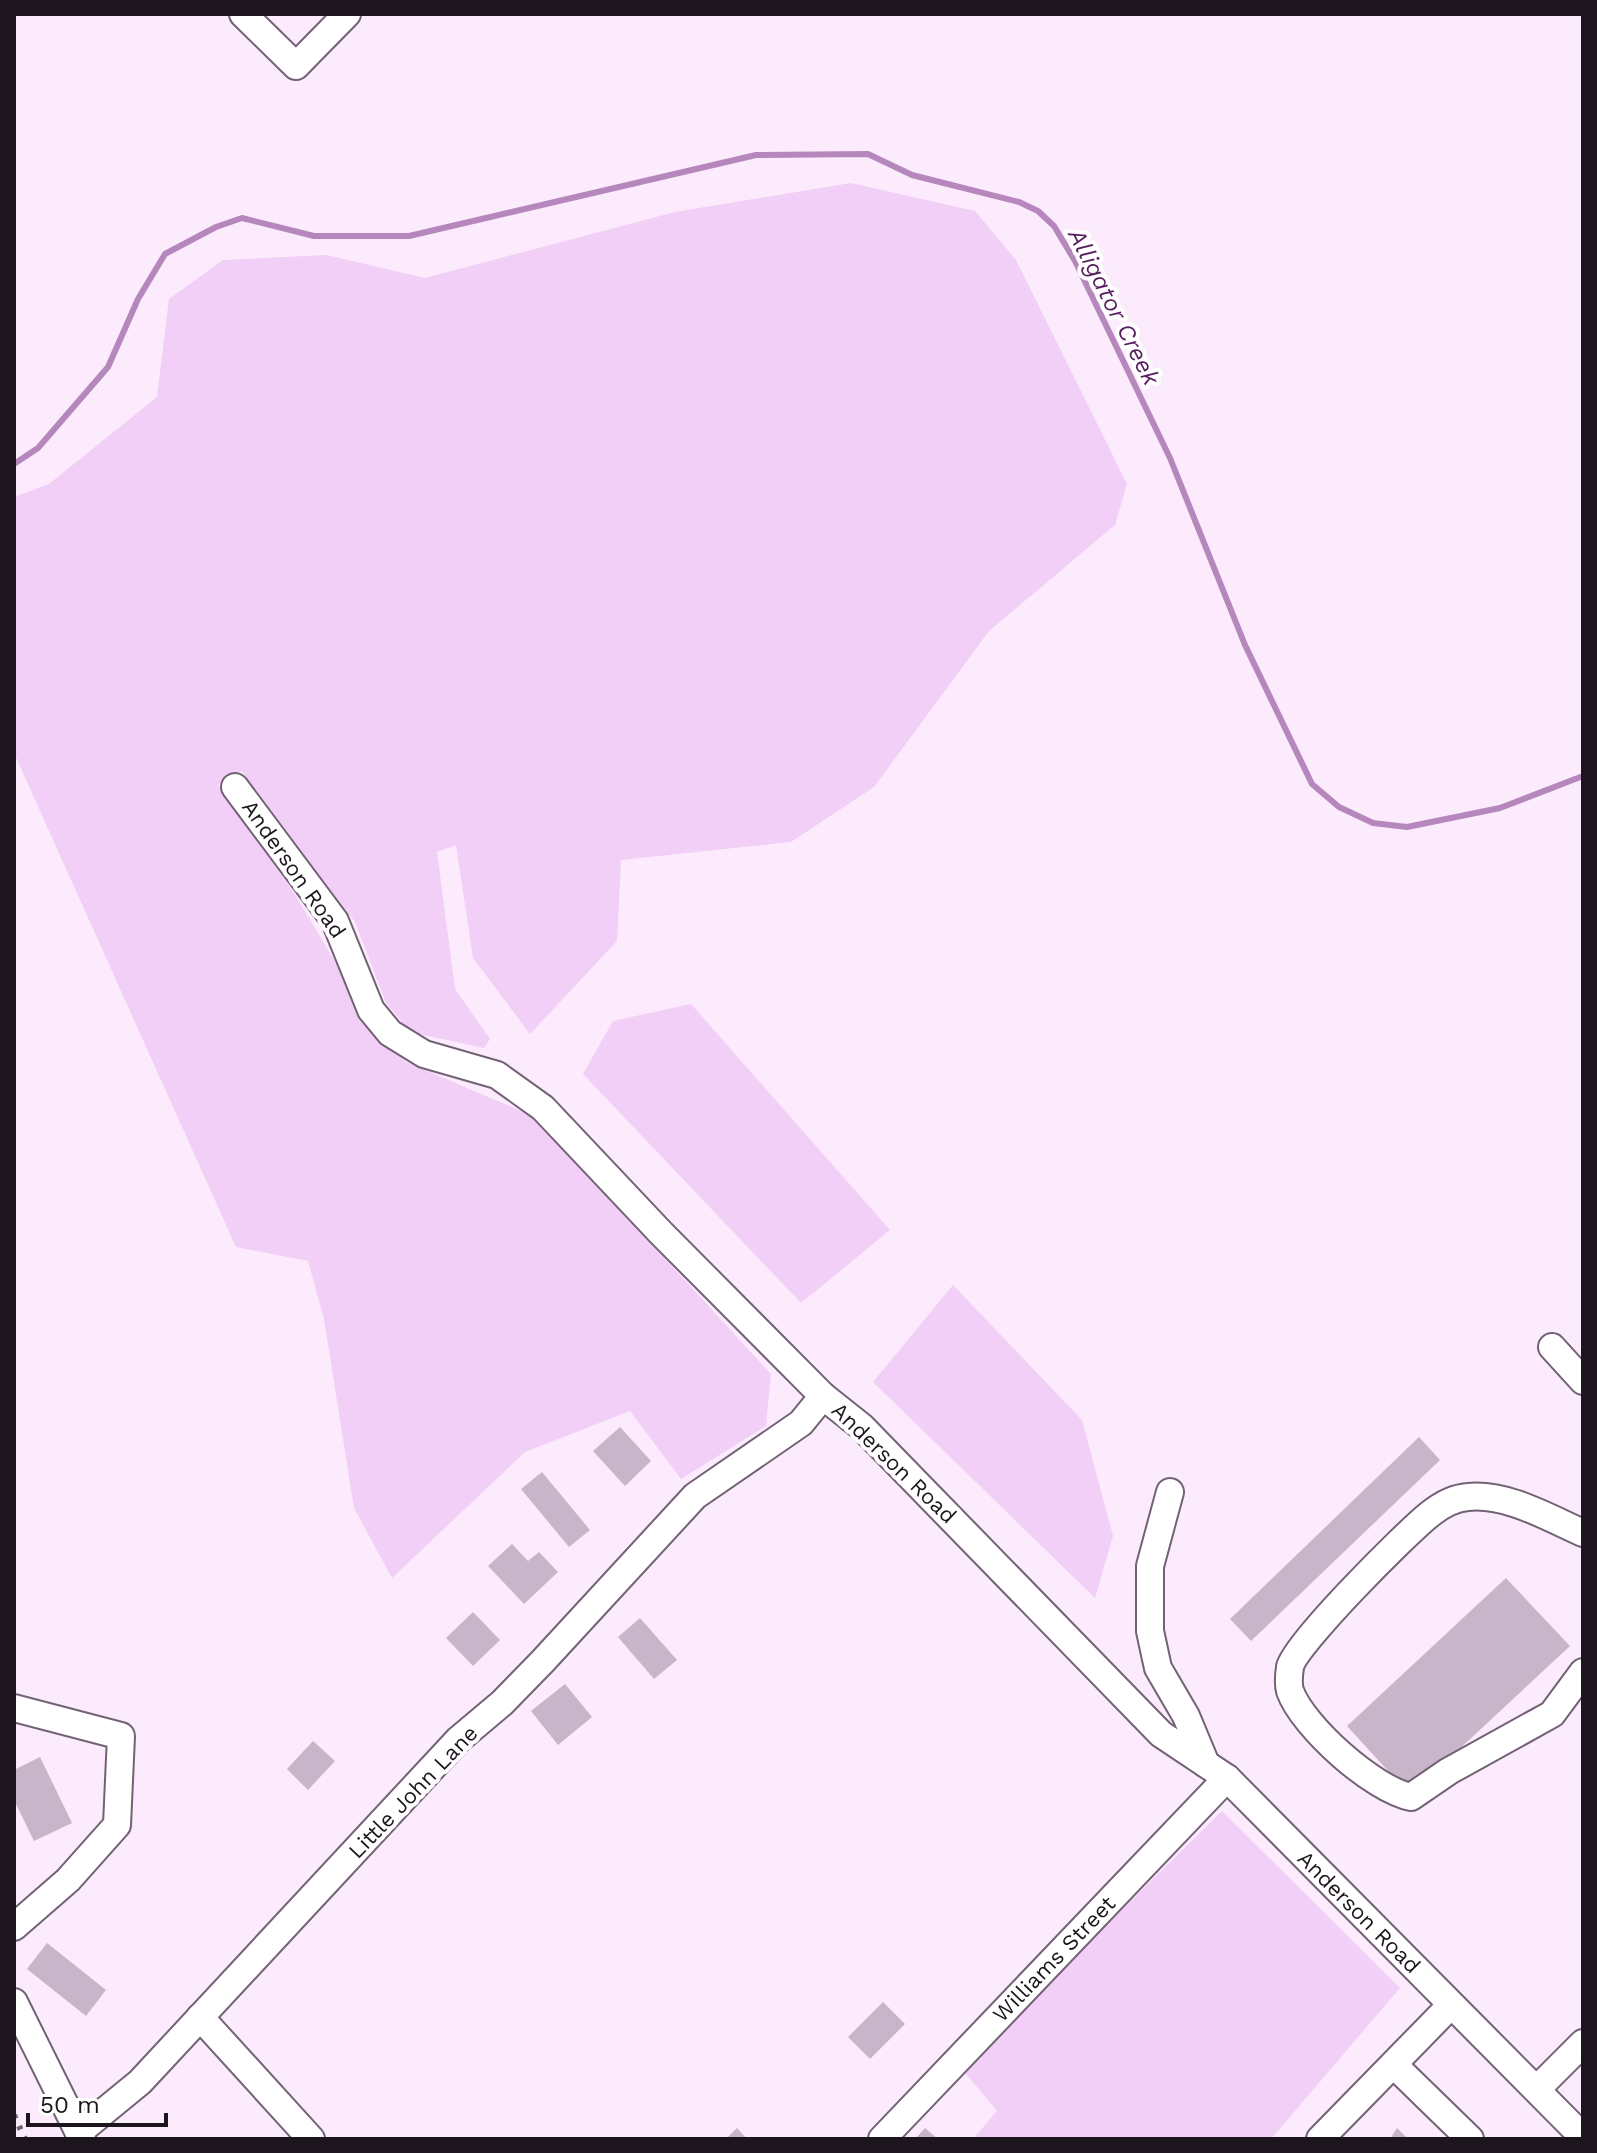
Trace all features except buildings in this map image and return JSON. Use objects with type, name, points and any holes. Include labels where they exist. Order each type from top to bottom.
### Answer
[{"type":"street","points":[[243,14],[296,66],[347,14]]},
{"type":"street","name":"Anderson Road","points":[[235,787],[335,921],[371,1010],[390,1033],[424,1054],[497,1075],[543,1108],[661,1233],[823,1396],[862,1427],[1161,1734],[1217,1771],[1583,2137]]},
{"type":"street","points":[[1552,1347],[1583,1381]]},
{"type":"street","name":"Little John Lane","points":[[80,2136],[140,2082],[458,1740],[502,1703],[542,1662],[695,1496],[801,1423],[823,1396]]},
{"type":"street","points":[[1170,1492],[1150,1566],[1150,1631],[1158,1668],[1217,1771]]},
{"type":"street","points":[[1583,1533],[1503,1500],[1465,1497],[1445,1504],[1405,1537],[1324,1621],[1291,1662],[1289,1677],[1290,1691],[1300,1706],[1361,1774],[1385,1789],[1411,1797],[1486,1749],[1552,1714],[1583,1672]]},
{"type":"street","points":[[14,1708],[121,1736],[117,1825],[68,1880],[14,1927]]},
{"type":"street","name":"Williams Street","points":[[882,2139],[1217,1771]]},
{"type":"street","points":[[14,2002],[80,2136]]},
{"type":"street","points":[[1320,2139],[1395,2066],[1451,2005]]},
{"type":"street","points":[[200,2017],[311,2139]]},
{"type":"street","points":[[1537,2089],[1583,2043]]},
{"type":"street","points":[[1395,2066],[1470,2139]]},
{"type":"shaded area","points":[[851,183],[975,211],[1016,260],[1127,484],[1115,525],[989,631],[874,787],[791,842],[621,860],[617,941],[530,1034],[473,958],[456,845],[437,852],[455,989],[490,1039],[484,1048],[410,1032],[386,1003],[355,922],[242,771],[218,785],[294,893],[370,1020],[406,1062],[535,1117],[771,1374],[766,1426],[681,1479],[630,1411],[525,1452],[392,1578],[354,1508],[324,1319],[308,1261],[236,1247],[14,753],[14,497],[49,484],[157,397],[169,299],[223,260],[326,255],[425,278],[675,212]]},
{"type":"shaded area","points":[[691,1004],[890,1230],[801,1303],[583,1074],[613,1021]]},
{"type":"shaded area","points":[[953,1285],[1082,1420],[1113,1536],[1095,1598],[873,1382]]},
{"type":"shaded area","points":[[1222,1811],[1400,1988],[1271,2139],[973,2139],[997,2111],[961,2068]]},
{"type":"waterway","name":"Alligator Creek","points":[[14,464],[38,448],[108,367],[138,299],[165,254],[216,227],[242,218],[314,236],[409,236],[756,155],[868,154],[912,175],[1019,202],[1038,211],[1054,226],[1075,261],[1170,458],[1245,645],[1312,784],[1339,807],[1373,823],[1407,827],[1500,808],[1583,776]]},
{"type":"railway","points":[[14,2115],[25,2139]]}]
